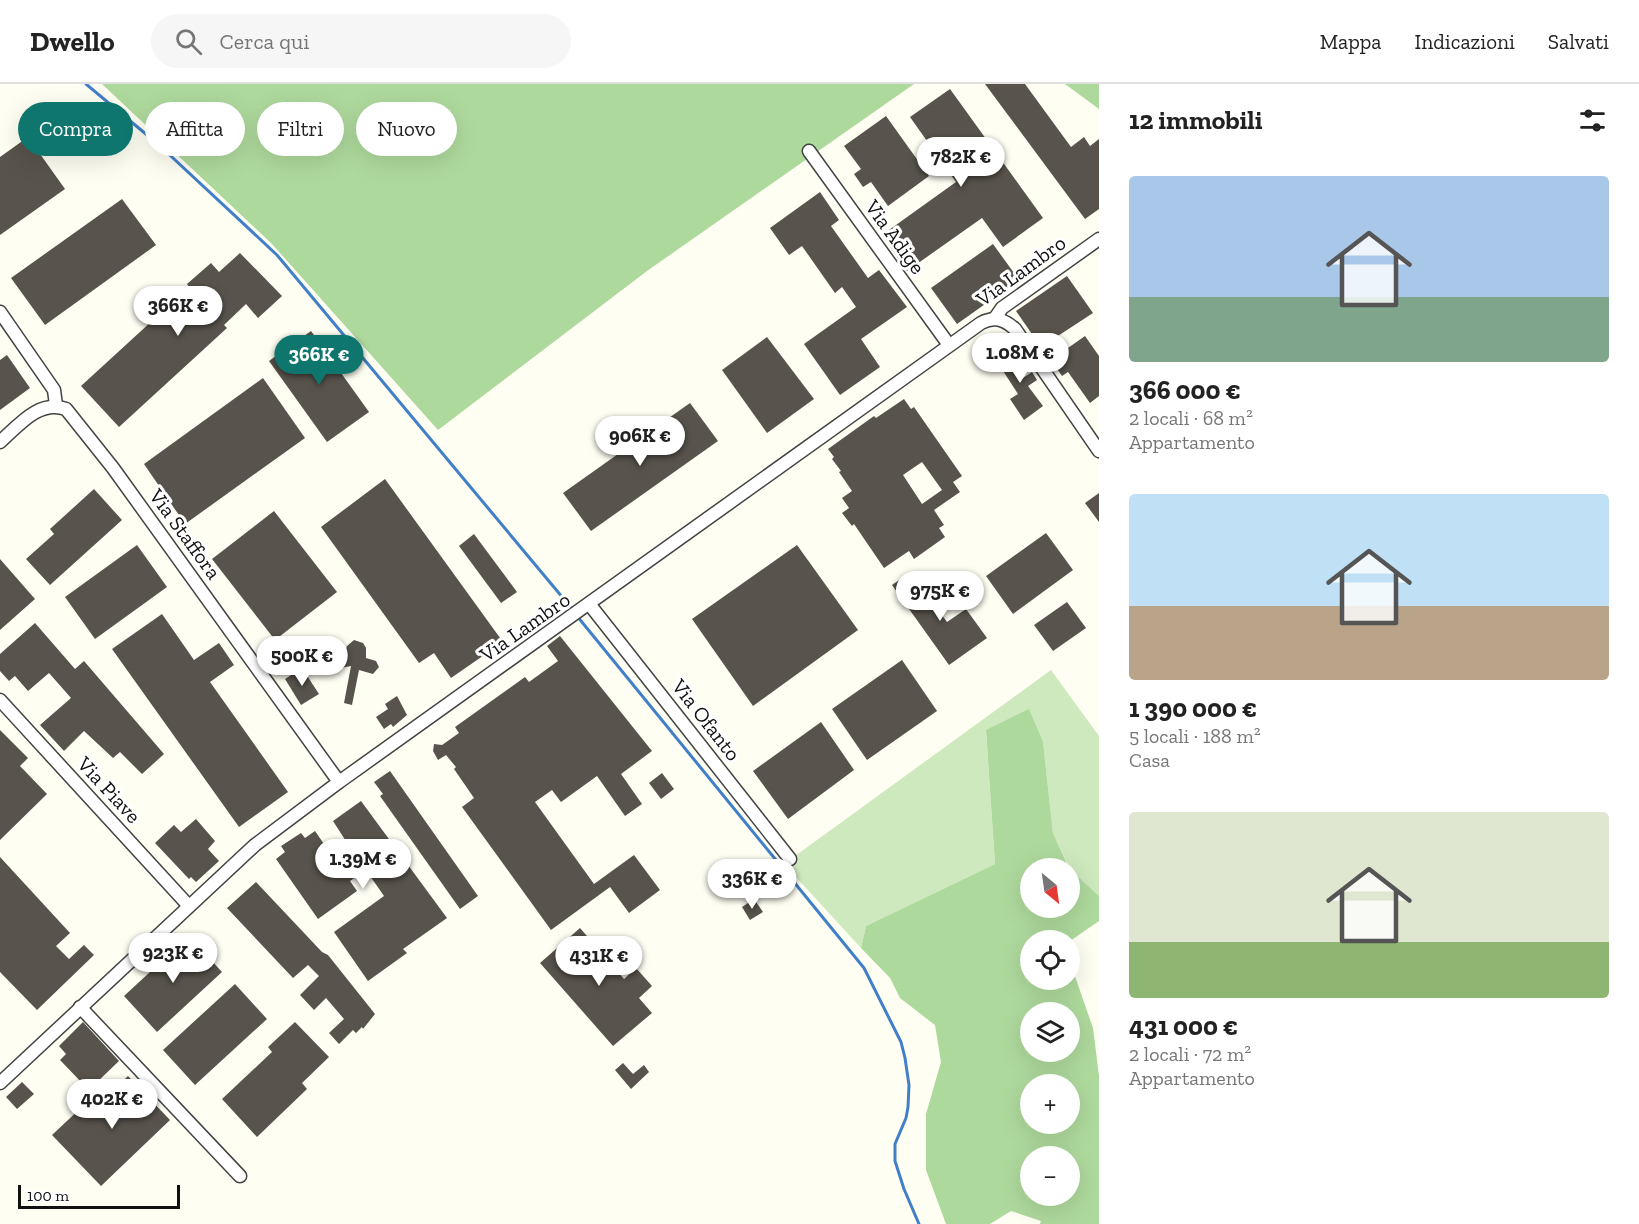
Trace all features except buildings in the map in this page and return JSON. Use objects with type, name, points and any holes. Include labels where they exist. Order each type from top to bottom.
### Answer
[{"type":"street","name":"Via Adige","points":[[809,151],[949,345]]},
{"type":"street","name":"Via Lambro","points":[[0,1083],[188,905],[255,845],[339,782],[587,607],[949,345],[981,323],[995,318],[1002,308],[1099,239]]},
{"type":"street","name":"Via Staffora","points":[[0,312],[54,390],[56,405],[71,414],[101,452],[339,782]]},
{"type":"street","points":[[995,318],[1005,321],[1015,329],[1099,451]]},
{"type":"street","points":[[0,442],[29,417],[45,407],[56,405]]},
{"type":"street","name":"Via Ofanto","points":[[587,607],[790,860]]},
{"type":"street","name":"Via Piave","points":[[0,700],[188,905]]},
{"type":"street","points":[[80,1007],[240,1176]]},
{"type":"green space","points":[[102,84],[914,84],[647,271],[438,430],[272,244],[178,156],[245,156],[245,102],[145,102],[145,124],[133,113],[133,102],[121,102]]},
{"type":"green space","points":[[1065,84],[1099,84],[1099,109]]},
{"type":"green space","points":[[1051,670],[1099,736],[1099,896],[1080,878],[1080,858],[1065,858],[1053,833],[1043,742],[986,731],[995,864],[866,926],[861,948],[784,864]]},
{"type":"green space","points":[[1029,709],[1043,742],[1053,833],[1064,858],[1020,858],[1020,918],[1080,918],[1080,878],[1099,896],[1099,921],[1080,934],[1080,930],[1020,930],[1020,990],[1080,990],[1093,1028],[1099,1076],[1099,1224],[1040,1224],[1041,1221],[1011,1211],[990,1224],[946,1224],[926,1170],[926,1114],[941,1062],[935,1025],[900,998],[890,978],[861,948],[866,926],[995,864],[986,730]]},
{"type":"waterway","points":[[86,84],[159,145],[277,255],[573,610]]},
{"type":"waterway","points":[[577,616],[864,968],[901,1042],[905,1058],[909,1085],[908,1107],[895,1144],[895,1161],[919,1224]]}]
